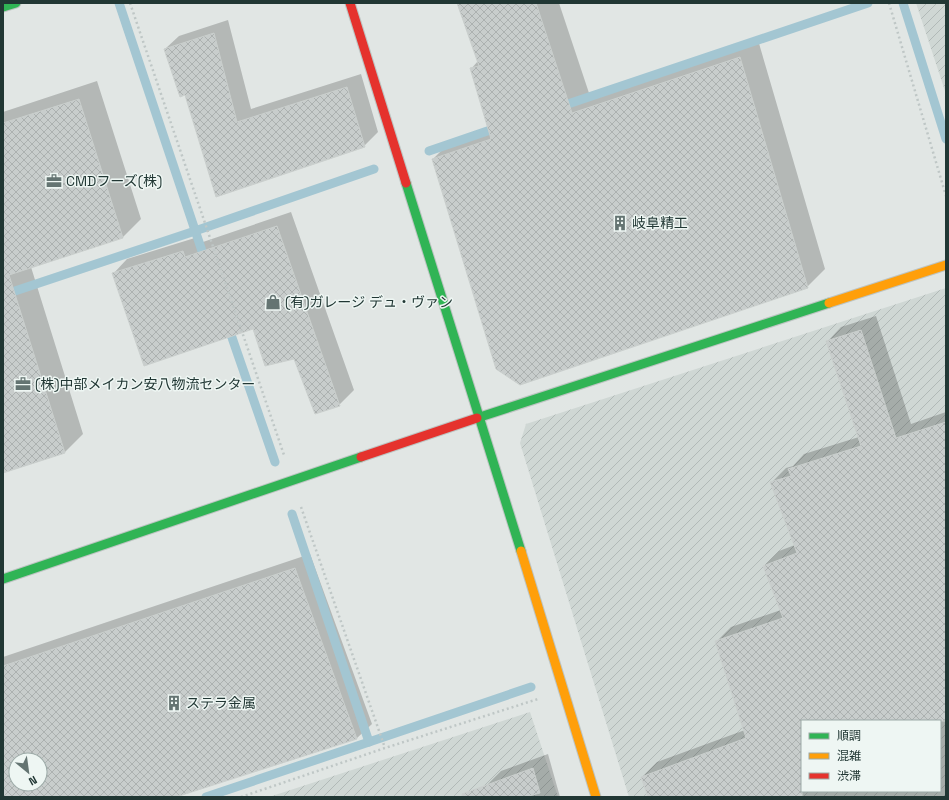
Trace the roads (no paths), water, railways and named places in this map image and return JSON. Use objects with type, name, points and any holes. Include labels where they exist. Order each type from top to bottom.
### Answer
[{"type":"street","points":[[3,7],[16,3]]},
{"type":"street","points":[[350,3],[480,417],[596,797]]},
{"type":"street","points":[[3,579],[480,417],[946,265]]},
{"type":"waterway","points":[[119,3],[206,263]]},
{"type":"waterway","points":[[559,107],[868,3]]},
{"type":"waterway","points":[[903,3],[946,139]]},
{"type":"waterway","points":[[429,151],[499,127]]},
{"type":"waterway","points":[[3,295],[374,169]]},
{"type":"waterway","points":[[228,326],[275,462]]},
{"type":"waterway","points":[[206,797],[369,742],[292,514]]},
{"type":"waterway","points":[[369,742],[531,687]]},
{"type":"place","name":"CMDフーズ(株)","points":[[54,181]]},
{"type":"place","name":"岐阜精工","points":[[620,223]]},
{"type":"place","name":"(有)ガレージ デュ・ヴァン","points":[[273,302]]},
{"type":"place","name":"(株)中部メイカン安八物流センター","points":[[23,384]]},
{"type":"place","name":"ステラ金属","points":[[174,703]]}]
